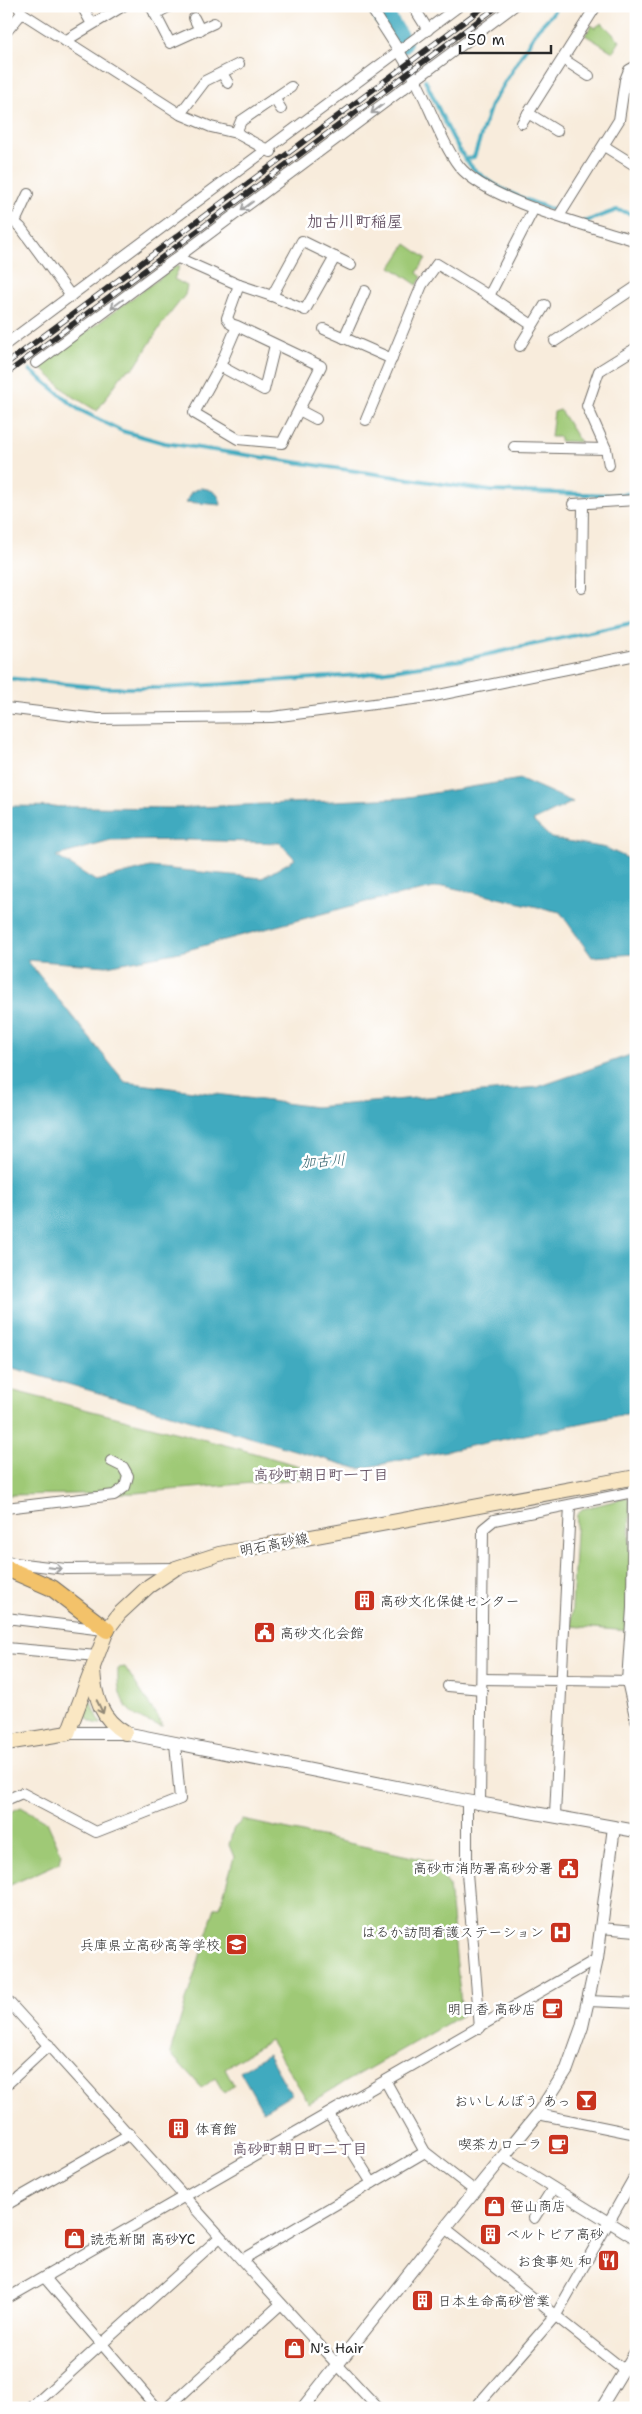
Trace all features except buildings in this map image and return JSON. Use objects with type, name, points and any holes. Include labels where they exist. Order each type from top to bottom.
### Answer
[{"type":"main road","name":"明石高砂線","points":[[68,1733],[107,1630],[133,1600],[176,1568],[219,1554],[634,1478]]},
{"type":"main road","points":[[6,1568],[52,1588],[107,1630]]},
{"type":"main road","points":[[93,1670],[97,1700],[107,1720],[125,1733]]},
{"type":"main road","points":[[6,1743],[68,1733]]},
{"type":"street","points":[[82,6],[92,24]]},
{"type":"street","points":[[170,6],[153,10],[170,44],[214,23]]},
{"type":"street","points":[[370,6],[416,80],[458,165],[484,186],[534,208],[636,241]]},
{"type":"street","points":[[413,6],[428,30]]},
{"type":"street","points":[[6,344],[270,152],[459,6]]},
{"type":"street","points":[[36,363],[514,6]]},
{"type":"street","points":[[522,123],[597,6]]},
{"type":"street","points":[[6,32],[20,9],[180,114],[211,127],[236,133],[270,152]]},
{"type":"street","points":[[65,40],[92,24],[122,10]]},
{"type":"street","points":[[194,18],[200,30]]},
{"type":"street","points":[[563,58],[590,76]]},
{"type":"street","points":[[180,114],[205,81],[239,64]]},
{"type":"street","points":[[559,215],[604,146],[618,120],[624,80],[629,70],[636,66]]},
{"type":"street","points":[[222,73],[228,83]]},
{"type":"street","points":[[236,133],[241,121],[291,87]]},
{"type":"street","points":[[274,98],[281,109]]},
{"type":"street","points":[[528,113],[556,131]]},
{"type":"street","points":[[604,146],[636,166]]},
{"type":"street","points":[[15,222],[28,194]]},
{"type":"street","points":[[489,296],[534,208]]},
{"type":"street","points":[[6,214],[15,222],[71,296]]},
{"type":"street","points":[[272,296],[302,241],[351,265]]},
{"type":"street","points":[[178,258],[239,286],[272,296],[305,310],[335,257]]},
{"type":"street","points":[[366,420],[422,285],[437,264],[532,325]]},
{"type":"street","points":[[237,326],[220,366],[194,414],[238,439],[282,443],[321,366],[237,326],[231,324],[227,318],[239,286]]},
{"type":"street","points":[[555,341],[636,287]]},
{"type":"street","points":[[344,338],[365,291]]},
{"type":"street","points":[[520,346],[546,305]]},
{"type":"street","points":[[324,329],[392,359]]},
{"type":"street","points":[[220,366],[264,390],[275,344]]},
{"type":"street","points":[[610,466],[606,449],[587,406],[599,371],[636,348]]},
{"type":"street","points":[[299,410],[316,419]]},
{"type":"street","points":[[514,447],[606,449]]},
{"type":"street","points":[[582,588],[578,504],[636,500]]},
{"type":"street","points":[[6,708],[98,719],[272,717],[429,697],[636,655]]},
{"type":"street","points":[[6,1508],[114,1496],[125,1487],[128,1476],[122,1466],[111,1461]]},
{"type":"street","points":[[634,1478],[632,1681],[636,1721]]},
{"type":"street","points":[[480,1804],[483,1529],[494,1520],[633,1492]]},
{"type":"street","points":[[555,1815],[563,1681],[570,1505]]},
{"type":"street","points":[[6,1562],[66,1569],[176,1568]]},
{"type":"street","points":[[6,1618],[107,1630]]},
{"type":"street","points":[[6,1648],[98,1656]]},
{"type":"street","points":[[448,1686],[563,1681],[632,1681]]},
{"type":"street","points":[[68,1733],[125,1733],[480,1804],[555,1815],[636,1831]]},
{"type":"street","points":[[6,1800],[22,1793],[96,1832],[180,1799],[174,1743]]},
{"type":"street","points":[[467,1801],[467,1873],[480,2028]]},
{"type":"street","points":[[303,2408],[554,2092],[576,2050],[588,2001],[597,1959],[614,1827]]},
{"type":"street","points":[[601,1928],[636,1931]]},
{"type":"street","points":[[6,2299],[597,1959]]},
{"type":"street","points":[[6,1999],[130,2134],[220,2237],[243,2259],[281,2304],[378,2408]]},
{"type":"street","points":[[588,2001],[636,2003]]},
{"type":"street","points":[[6,2085],[49,2045]]},
{"type":"street","points":[[386,2082],[425,2152],[475,2191]]},
{"type":"street","points":[[329,2114],[372,2183]]},
{"type":"street","points":[[538,2114],[636,2134]]},
{"type":"street","points":[[6,2205],[130,2134]]},
{"type":"street","points":[[243,2259],[425,2152]]},
{"type":"street","points":[[504,2157],[607,2223],[636,2239]]},
{"type":"street","points":[[475,2408],[556,2315],[636,2174]]},
{"type":"street","points":[[534,2218],[553,2188]]},
{"type":"street","points":[[445,2228],[624,2370]]},
{"type":"street","points":[[31,2408],[220,2237]]},
{"type":"street","points":[[45,2278],[157,2408]]},
{"type":"street","points":[[167,2408],[281,2304]]},
{"type":"street","points":[[601,2408],[636,2350]]},
{"type":"green space","points":[[602,23],[620,41],[613,52],[585,35],[592,25],[594,28]]},
{"type":"green space","points":[[406,244],[426,258],[417,273],[422,277],[417,285],[391,267]]},
{"type":"green space","points":[[180,266],[174,279],[187,286],[185,295],[162,324],[135,367],[124,372],[97,411],[69,394],[41,368],[41,365],[175,267]]},
{"type":"green space","points":[[560,410],[580,442],[560,441],[560,437],[551,437],[554,412]]},
{"type":"green space","points":[[6,1389],[229,1446],[335,1476],[135,1493],[6,1495]]},
{"type":"green space","points":[[626,1498],[630,1501],[628,1631],[571,1626],[577,1514],[582,1509]]},
{"type":"green space","points":[[125,1667],[163,1726],[142,1719],[127,1708],[118,1680],[118,1668]]},
{"type":"green space","points":[[88,1702],[91,1702],[101,1724],[92,1722],[87,1718],[85,1711]]},
{"type":"green space","points":[[21,1807],[47,1822],[61,1853],[59,1863],[6,1887],[6,1814]]},
{"type":"green space","points":[[243,1820],[431,1861],[449,1885],[462,2015],[309,2103],[270,2040],[225,2068],[234,2085],[224,2093],[215,2078],[202,2088],[170,2053],[215,1907],[220,1907],[234,1857],[229,1845],[233,1829]]},
{"type":"water","points":[[201,488],[215,492],[219,497],[221,505],[186,502],[191,492]]},
{"type":"water","name":"加古川","points":[[521,779],[573,802],[533,821],[551,838],[606,848],[636,862],[636,954],[592,957],[560,912],[444,886],[366,902],[180,952],[107,966],[27,960],[125,1082],[315,1107],[538,1087],[636,1053],[636,1412],[359,1469],[6,1366],[6,806],[175,808],[402,798]],"holes":[[[190,840],[280,843],[295,859],[262,878],[150,867],[96,881],[56,856],[111,841]]]},
{"type":"water","points":[[268,2054],[291,2094],[263,2111],[240,2071]]},
{"type":"waterway","points":[[378,6],[401,43]]},
{"type":"waterway","points":[[465,159],[474,157],[491,105],[537,30],[557,6]]},
{"type":"waterway","points":[[425,80],[454,141],[474,170],[508,192],[559,212]]},
{"type":"waterway","points":[[585,221],[617,210],[636,215]]},
{"type":"waterway","points":[[30,370],[78,409],[122,431],[165,443],[491,491],[611,495],[636,493]]},
{"type":"waterway","points":[[6,678],[107,688],[163,688],[359,675],[462,660],[636,622]]},
{"type":"railway","points":[[6,364],[485,6]]},
{"type":"railway","points":[[6,374],[498,6]]},
{"type":"place","name":"高砂文化保健センター","points":[[364,1601]]},
{"type":"place","name":"高砂文化会館","points":[[264,1633]]},
{"type":"place","name":"高砂市消防署高砂分署","points":[[569,1868]]},
{"type":"place","name":"はるか訪問看護ステーション","points":[[560,1932]]},
{"type":"place","name":"兵庫県立高砂高等学校","points":[[236,1945]]},
{"type":"place","name":"明日香 高砂店","points":[[552,2009]]},
{"type":"place","name":"おいしんぼう あっ","points":[[587,2101]]},
{"type":"place","name":"体育館","points":[[179,2129]]},
{"type":"place","name":"喫茶カローラ","points":[[558,2144]]},
{"type":"place","name":"笹山商店","points":[[494,2206]]},
{"type":"place","name":"ベルトピア高砂","points":[[490,2234]]},
{"type":"place","name":"読売新聞 高砂YC","points":[[74,2239]]},
{"type":"place","name":"お食事処 和","points":[[608,2261]]},
{"type":"place","name":"日本生命高砂営業","points":[[422,2301]]},
{"type":"place","name":"N's Hair","points":[[294,2348]]},
{"type":"district","name":"加古川町稲屋","points":[[355,221]]},
{"type":"district","name":"高砂町朝日町一丁目","points":[[321,1475]]},
{"type":"district","name":"高砂町朝日町二丁目","points":[[300,2149]]}]
